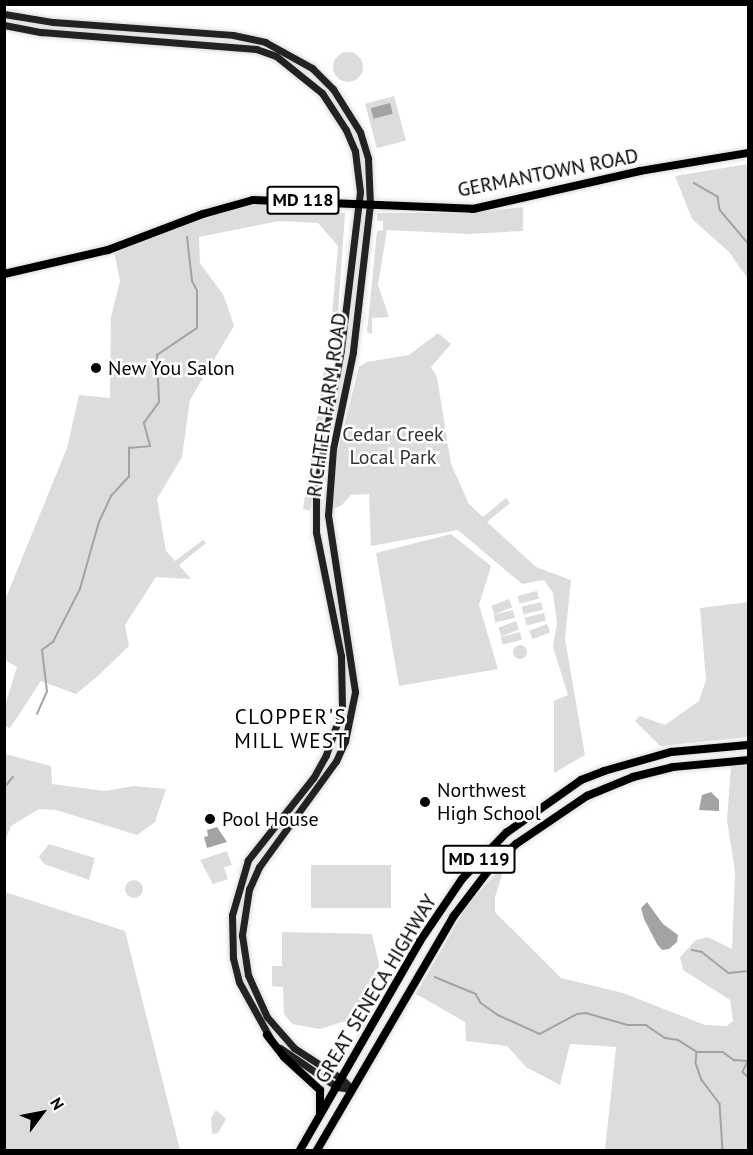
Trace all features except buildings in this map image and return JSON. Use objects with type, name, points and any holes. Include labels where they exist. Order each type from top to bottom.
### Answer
[{"type":"main road","name":"RICHTER FARM ROAD","points":[[4,14],[53,22],[233,35],[291,53],[333,89],[352,118],[368,159],[370,204],[353,352],[329,482],[336,576],[355,676],[352,710],[336,760],[259,867],[249,889],[242,935],[248,975],[267,1017],[294,1048],[342,1078],[352,1089]]},
{"type":"main road","name":"RICHTER FARM ROAD","points":[[4,25],[41,32],[256,49],[276,56],[322,93],[346,130],[356,160],[357,203],[341,350],[316,489],[316,532],[341,656],[342,709],[326,755],[313,778],[248,860],[232,915],[233,958],[239,982],[267,1035],[281,1050],[337,1087]]},
{"type":"main road","name":"GERMANTOWN ROAD","points":[[4,274],[108,250],[203,214],[253,200],[357,203],[434,210],[473,209],[640,171],[748,153]]},
{"type":"main road","name":"GREAT SENECA HIGHWAY","points":[[300,1150],[420,941],[462,879],[506,833],[581,780],[604,771],[671,752],[748,745]]},
{"type":"main road","name":"GREAT SENECA HIGHWAY","points":[[317,1150],[469,893],[529,834],[587,796],[633,777],[673,767],[748,760]]},
{"type":"main road","points":[[267,1035],[320,1090],[320,1115]]},
{"type":"main road","points":[[337,1087],[352,1089]]},
{"type":"green space","points":[[348,52],[359,56],[363,67],[359,78],[348,82],[337,78],[333,67],[337,56]]},
{"type":"green space","points":[[394,96],[406,140],[377,148],[365,104]]},
{"type":"green space","points":[[748,164],[748,279],[729,252],[692,219],[675,176]]},
{"type":"green space","points":[[271,200],[273,211],[345,213],[337,328],[331,326],[338,246],[318,223],[279,221],[199,237],[200,263],[224,296],[234,326],[190,400],[182,457],[157,499],[166,551],[175,561],[203,540],[206,543],[179,565],[191,579],[156,577],[125,625],[129,646],[98,676],[76,694],[41,681],[10,728],[5,726],[5,705],[17,667],[5,660],[5,600],[67,448],[79,395],[110,398],[111,317],[120,281],[114,252],[199,219]]},
{"type":"green space","points":[[523,207],[523,231],[469,234],[387,230],[378,285],[389,317],[372,318],[372,334],[367,332],[377,231],[383,230],[383,221],[377,221],[377,213],[471,213]]},
{"type":"green space","name":"Cedar Creek Local Park","points":[[438,333],[451,344],[431,367],[437,377],[451,464],[469,504],[483,517],[506,498],[510,503],[487,522],[536,567],[571,580],[565,639],[585,755],[554,773],[554,701],[568,695],[553,647],[557,623],[553,593],[544,580],[522,584],[458,530],[371,546],[369,494],[351,495],[341,506],[331,509],[337,455],[359,367],[367,362],[409,355]]},
{"type":"green space","points":[[325,364],[330,366],[310,511],[303,509]]},
{"type":"green space","points":[[451,534],[491,566],[479,605],[498,669],[399,686],[376,553]]},
{"type":"green space","points":[[537,591],[539,599],[520,604],[518,596]]},
{"type":"green space","points":[[509,599],[512,607],[494,614],[491,606]]},
{"type":"green space","points":[[541,602],[543,610],[524,615],[522,607]]},
{"type":"green space","points":[[748,602],[748,737],[660,746],[635,721],[640,716],[665,725],[699,701],[706,680],[700,608]]},
{"type":"green space","points":[[513,610],[515,618],[496,623],[494,615]]},
{"type":"green space","points":[[544,613],[546,621],[527,626],[525,618]]},
{"type":"green space","points":[[516,621],[519,629],[501,636],[498,628]]},
{"type":"green space","points":[[547,624],[550,632],[532,639],[529,631]]},
{"type":"green space","points":[[520,632],[522,640],[503,645],[501,637]]},
{"type":"green space","points":[[520,645],[525,647],[527,652],[525,657],[520,659],[515,657],[513,652],[515,647]]},
{"type":"green space","points":[[5,754],[51,766],[52,784],[105,791],[134,786],[166,789],[155,822],[137,835],[56,810],[39,809],[11,826],[5,841]]},
{"type":"green space","points":[[748,765],[748,1150],[605,1150],[616,1047],[570,1044],[560,1085],[526,1067],[507,1046],[466,1041],[465,1022],[416,994],[466,907],[506,862],[495,897],[495,912],[561,978],[623,993],[705,1025],[727,1026],[733,1021],[730,1000],[683,970],[680,957],[696,940],[708,937],[732,949],[735,872],[727,820],[731,766]]},
{"type":"green space","points":[[49,844],[95,858],[89,880],[44,864],[39,857]]},
{"type":"green space","points":[[227,851],[232,865],[224,867],[228,879],[213,884],[200,860]]},
{"type":"green space","points":[[311,865],[391,865],[391,908],[311,908]]},
{"type":"green space","points":[[134,880],[140,883],[143,889],[140,895],[134,898],[128,895],[125,889],[128,883]]},
{"type":"green space","points":[[5,892],[125,931],[180,1150],[5,1150]]},
{"type":"green space","points":[[282,932],[372,934],[379,964],[376,982],[363,1007],[349,1020],[320,1029],[292,1024],[284,1014],[283,987],[272,986],[272,966],[282,966]]},
{"type":"green space","points":[[216,1110],[226,1119],[218,1133],[212,1134],[211,1118]]},
{"type":"shaded area","points":[[390,103],[393,114],[374,119],[371,108]]},
{"type":"shaded area","points":[[711,792],[719,800],[719,811],[699,810],[702,795]]},
{"type":"shaded area","points":[[217,827],[227,842],[207,848],[204,837],[208,836],[207,830]]},
{"type":"shaded area","points":[[647,902],[663,924],[678,935],[677,942],[669,949],[662,950],[657,944],[644,919],[641,908]]},
{"type":"waterway","points":[[694,183],[718,197],[720,210],[748,243]]},
{"type":"waterway","points":[[37,714],[47,692],[42,650],[53,642],[80,589],[99,522],[111,496],[129,477],[129,448],[150,446],[144,423],[159,402],[157,355],[197,328],[197,291],[192,281],[187,237]]},
{"type":"waterway","points":[[4,788],[13,777]]},
{"type":"waterway","points":[[692,950],[702,952],[729,973],[748,971]]},
{"type":"waterway","points":[[435,977],[476,994],[481,1003],[498,1015],[540,1034],[577,1014],[586,1013],[628,1025],[646,1025],[665,1038],[678,1040],[697,1052],[696,1063],[702,1080],[720,1104],[723,1150]]},
{"type":"waterway","points":[[698,1052],[723,1052],[734,1060],[748,1061]]},
{"type":"waterway","points":[[748,1062],[743,1072],[748,1077]]},
{"type":"place","name":"New You Salon","points":[[96,368]]},
{"type":"place","name":"Northwest High School","points":[[425,802]]},
{"type":"place","name":"Pool House","points":[[210,819]]},
{"type":"district","name":"CLOPPER'S MILL WEST","points":[[291,729]]}]
